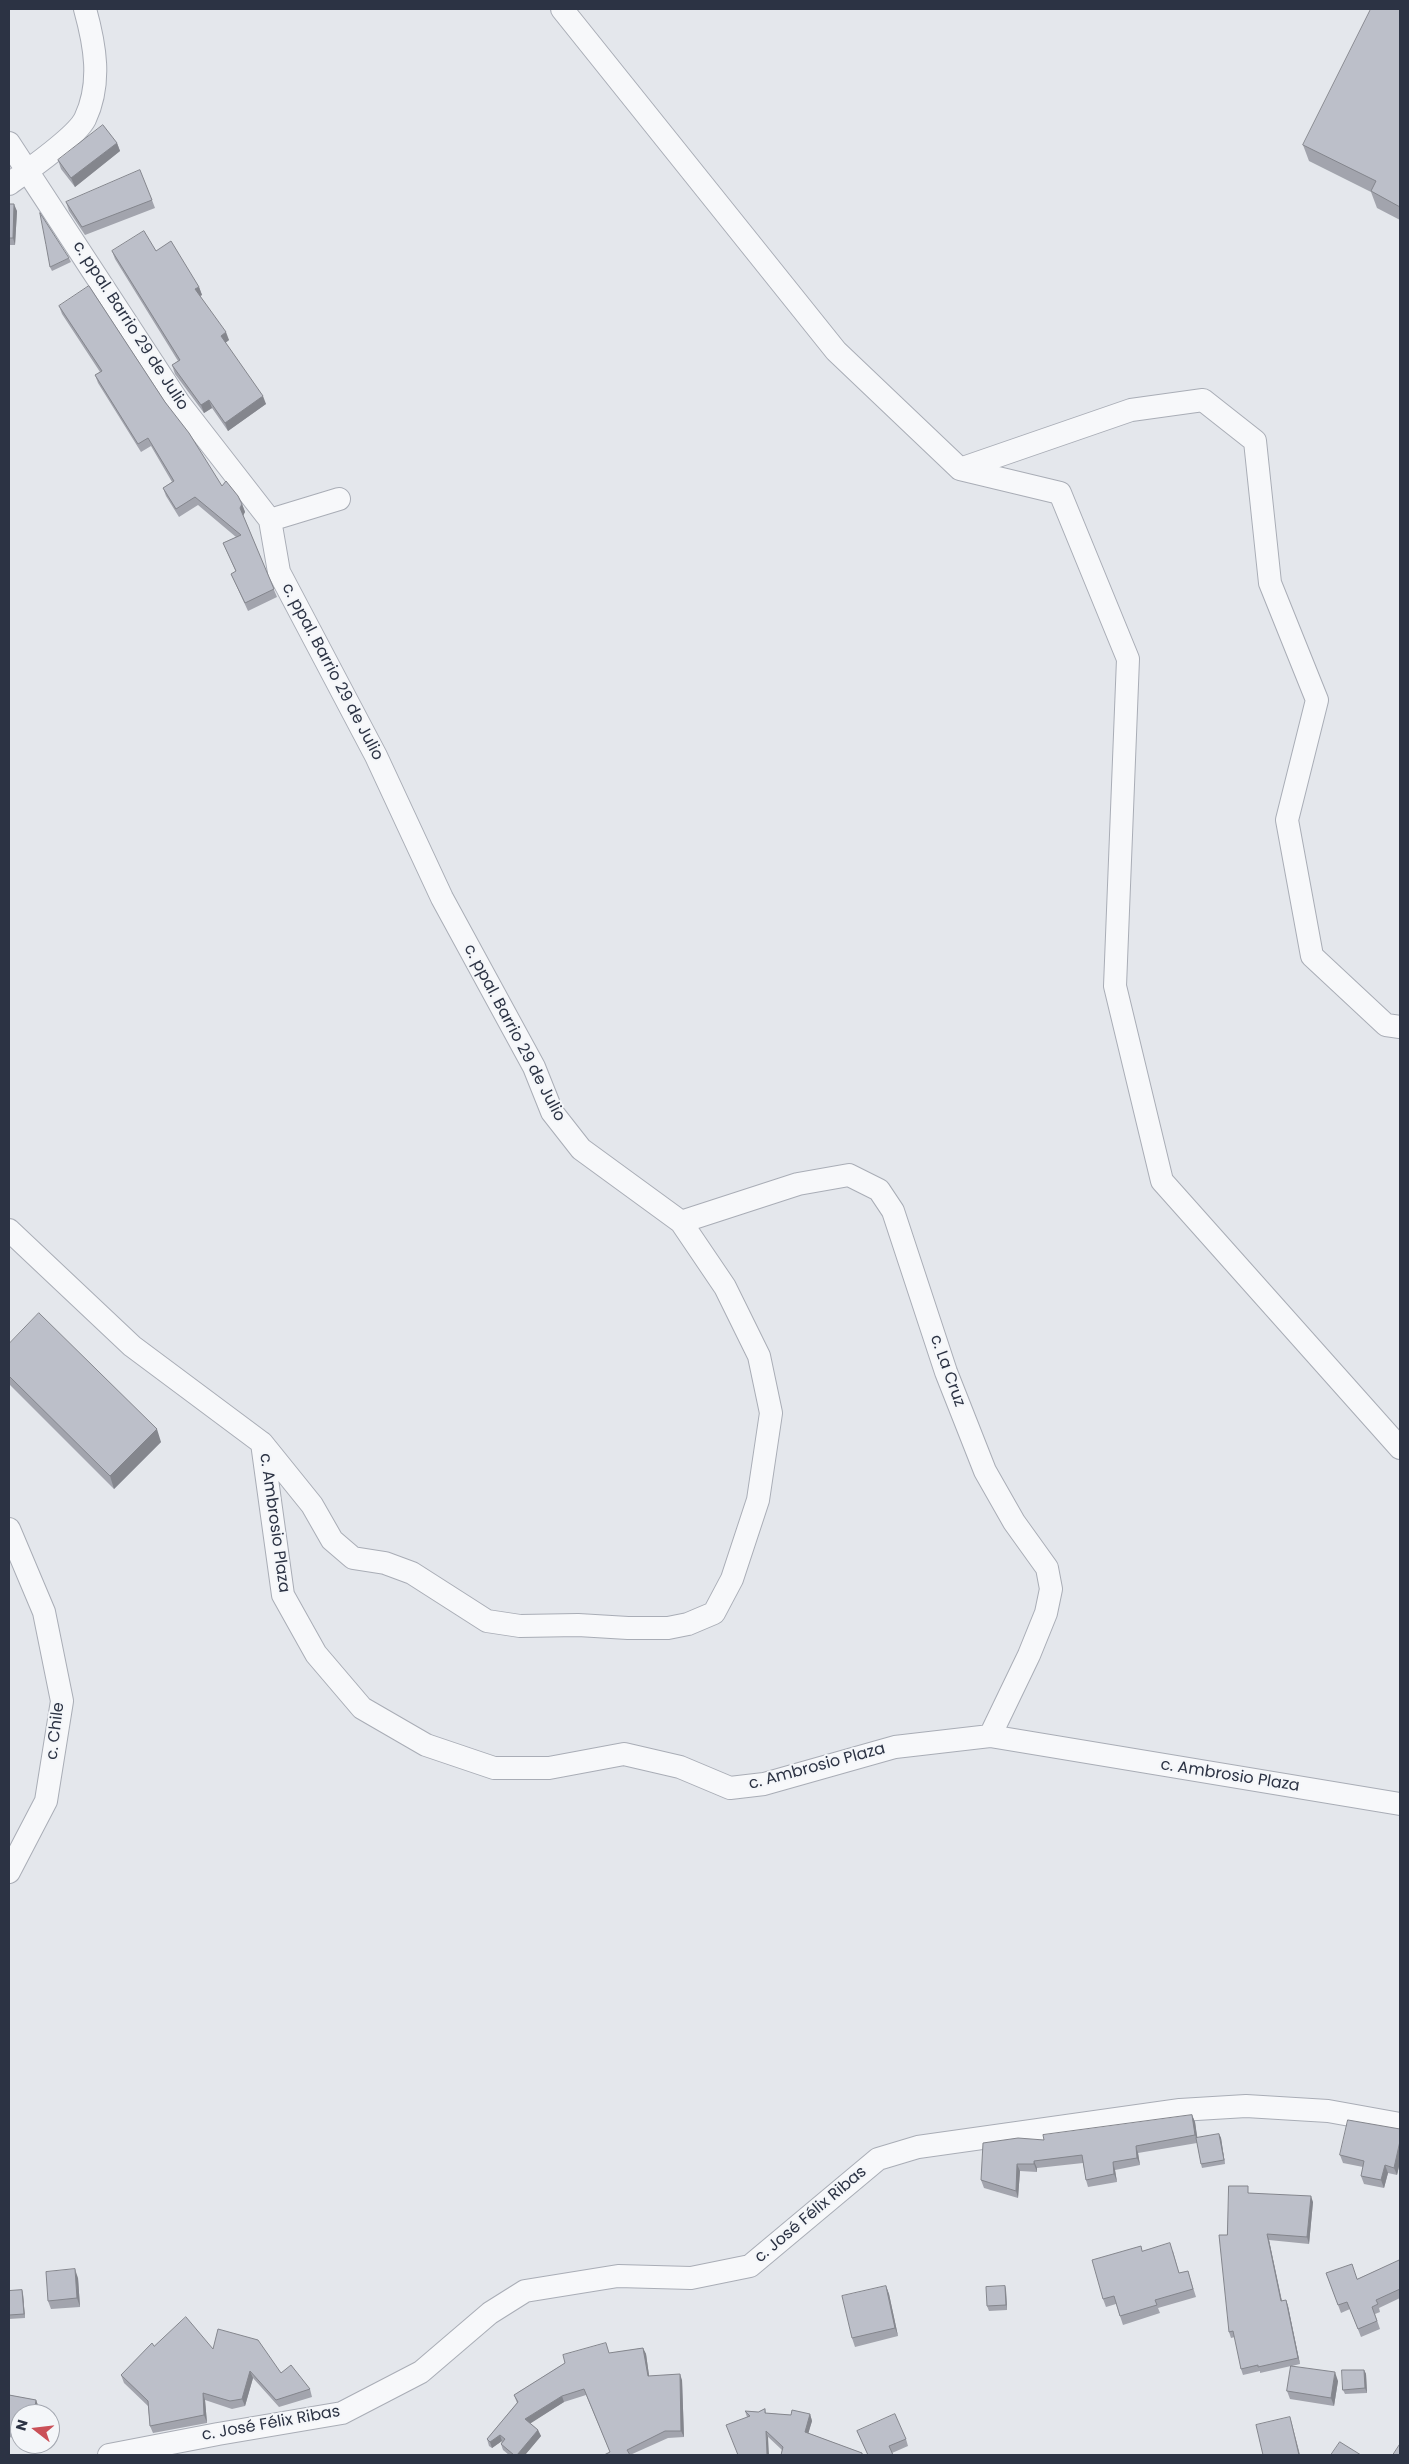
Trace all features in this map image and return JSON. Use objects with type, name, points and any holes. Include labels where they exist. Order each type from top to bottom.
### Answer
[{"type":"street","points":[[9,184],[57,148],[85,120],[93,93],[96,58],[85,9]]},
{"type":"street","points":[[562,9],[836,351],[960,469],[1060,493],[1128,659],[1116,986],[1162,1180],[1400,1448]]},
{"type":"street","name":"c. ppal. Barrio 29 de Julio","points":[[9,143],[179,403],[270,520],[279,572],[376,756],[442,898],[534,1067],[552,1112],[581,1149],[681,1222],[725,1287],[759,1356],[771,1413],[758,1500],[732,1579],[714,1613],[688,1624],[668,1628],[628,1628],[578,1624],[520,1626],[487,1621],[412,1573],[385,1563],[353,1558],[332,1540],[312,1505],[262,1443]]},
{"type":"street","points":[[960,469],[1131,410],[1202,400],[1255,441],[1270,583],[1318,700],[1287,820],[1312,956],[1386,1025],[1400,1027]]},
{"type":"street","points":[[270,520],[339,499]]},
{"type":"street","name":"c. La Cruz","points":[[681,1222],[798,1184],[849,1175],[879,1190],[893,1211],[946,1372],[985,1471],[1014,1522],[1047,1568],[1051,1589],[1046,1613],[1029,1655],[990,1736]]},
{"type":"street","name":"c. Ambrosio Plaza","points":[[9,1230],[132,1346],[262,1443],[283,1595],[316,1654],[362,1708],[426,1745],[494,1768],[549,1768],[624,1754],[680,1767],[730,1788],[764,1784],[895,1747],[990,1736],[1400,1804]]},
{"type":"street","name":"c. Chile","points":[[9,1529],[44,1612],[62,1702],[46,1801],[9,1872]]},
{"type":"street","name":"c. José Félix Ribas","points":[[109,2455],[218,2434],[342,2414],[421,2372],[490,2313],[525,2291],[618,2276],[691,2278],[750,2266],[878,2159],[918,2147],[1180,2110],[1246,2106],[1328,2111],[1400,2124]]},
{"type":"building","points":[[1371,9],[1400,9],[1400,207],[1371,191],[1376,181],[1303,145]]},
{"type":"building","points":[[103,125],[117,143],[71,178],[58,160]]},
{"type":"building","points":[[140,170],[152,200],[82,227],[66,202]]},
{"type":"building","points":[[9,204],[14,204],[13,238],[9,238]]},
{"type":"building","points":[[40,213],[69,258],[50,267],[46,245]]},
{"type":"building","points":[[144,231],[156,251],[171,241],[199,287],[195,289],[226,332],[221,336],[263,396],[225,423],[209,400],[201,405],[172,365],[180,360],[112,251]]},
{"type":"building","points":[[89,286],[165,402],[189,433],[222,486],[226,481],[238,496],[242,504],[240,508],[274,589],[245,603],[231,574],[236,571],[223,543],[241,535],[195,497],[176,509],[163,488],[174,481],[148,438],[138,444],[95,375],[102,371],[59,306]]},
{"type":"building","points":[[39,1313],[157,1429],[110,1476],[9,1376],[9,1344]]},
{"type":"building","points":[[1192,2115],[1195,2135],[1136,2146],[1137,2158],[1113,2162],[1114,2174],[1086,2180],[1082,2155],[1034,2161],[1034,2164],[1017,2164],[1016,2191],[981,2180],[983,2143],[1018,2138],[1044,2140],[1043,2135]]},
{"type":"building","points":[[1348,2120],[1400,2129],[1400,2141],[1394,2168],[1385,2165],[1381,2180],[1361,2176],[1364,2161],[1340,2155]]},
{"type":"building","points":[[1219,2134],[1224,2160],[1201,2164],[1196,2138]]},
{"type":"building","points":[[1229,2186],[1248,2186],[1248,2193],[1311,2196],[1307,2237],[1267,2234],[1281,2301],[1286,2300],[1298,2358],[1241,2369],[1233,2331],[1229,2332],[1219,2235],[1227,2235]]},
{"type":"building","points":[[1170,2243],[1179,2273],[1188,2271],[1193,2289],[1155,2300],[1157,2305],[1120,2316],[1114,2296],[1103,2299],[1092,2260],[1141,2246],[1142,2251]]},
{"type":"building","points":[[1400,2260],[1400,2289],[1376,2300],[1378,2304],[1372,2307],[1377,2321],[1358,2329],[1347,2302],[1338,2305],[1326,2273],[1352,2264],[1357,2279]]},
{"type":"building","points":[[75,2269],[77,2298],[48,2301],[46,2272]]},
{"type":"building","points":[[886,2286],[895,2328],[852,2338],[842,2296]]},
{"type":"building","points":[[1005,2286],[1006,2305],[987,2306],[986,2287]]},
{"type":"building","points":[[22,2290],[24,2314],[9,2315],[9,2291]]},
{"type":"building","points":[[186,2317],[213,2349],[218,2329],[258,2340],[281,2373],[291,2365],[310,2389],[276,2400],[250,2371],[242,2399],[230,2401],[203,2393],[204,2415],[150,2426],[148,2401],[121,2375],[152,2343],[154,2346]]},
{"type":"building","points":[[606,2343],[609,2353],[643,2348],[648,2376],[680,2374],[681,2431],[665,2431],[627,2450],[630,2455],[604,2455],[610,2452],[584,2389],[562,2396],[525,2419],[538,2430],[517,2455],[514,2455],[501,2444],[505,2439],[500,2435],[490,2442],[487,2439],[518,2402],[514,2395],[565,2363],[563,2355]]},
{"type":"building","points":[[1291,2366],[1335,2372],[1331,2398],[1287,2391]]},
{"type":"building","points":[[1342,2370],[1364,2370],[1365,2388],[1343,2390]]},
{"type":"building","points":[[9,2395],[36,2400],[35,2404],[10,2404],[9,2429]]},
{"type":"building","points":[[765,2409],[765,2413],[791,2415],[792,2410],[810,2414],[805,2432],[862,2453],[862,2455],[781,2455],[783,2447],[766,2431],[767,2455],[738,2455],[726,2425],[750,2416],[745,2411],[758,2412]]},
{"type":"building","points":[[895,2414],[906,2439],[889,2446],[893,2455],[868,2455],[857,2431]]},
{"type":"building","points":[[1290,2417],[1299,2455],[1263,2455],[1256,2425]]},
{"type":"building","points":[[1340,2442],[1361,2455],[1331,2455]]},
{"type":"building","points":[[1400,2444],[1400,2455],[1393,2455]]}]
